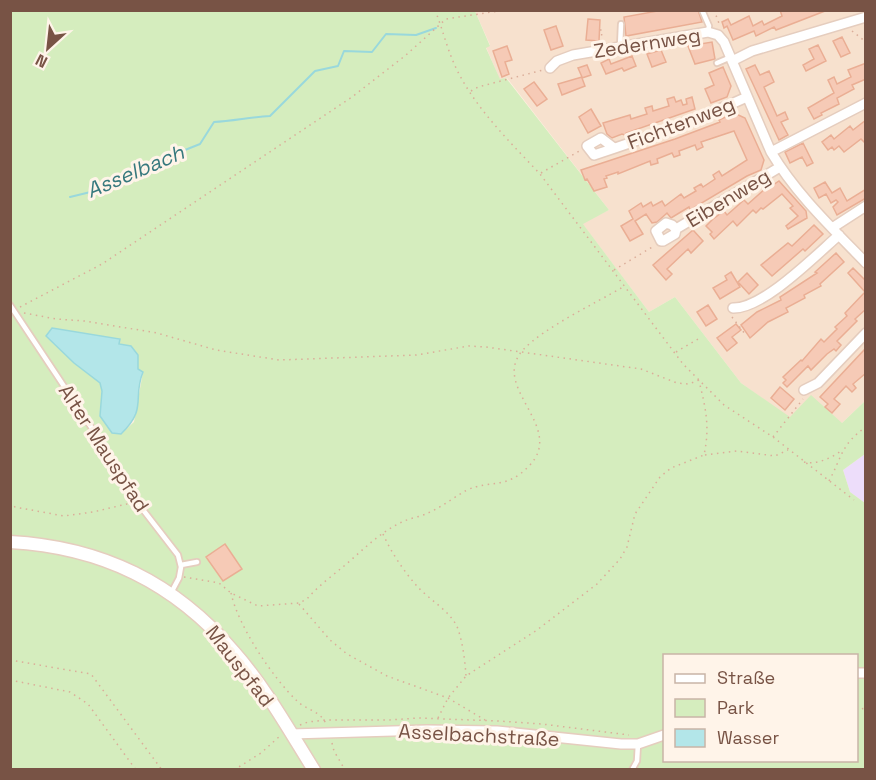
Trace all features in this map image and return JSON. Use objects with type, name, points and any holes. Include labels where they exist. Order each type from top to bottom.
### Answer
[{"type":"street","points":[[732,59],[866,17]]},
{"type":"street","name":"Zedernweg","points":[[550,68],[565,57],[600,50],[708,32],[718,35],[732,59],[771,152],[780,167],[804,198],[866,263]]},
{"type":"street","name":"Fichtenweg","points":[[614,148],[601,138],[587,146],[594,155],[671,130],[747,97]]},
{"type":"street","points":[[771,152],[866,103]]},
{"type":"street","name":"Eibenweg","points":[[676,230],[666,223],[656,228],[656,233],[661,241],[675,234],[676,230],[780,167]]},
{"type":"street","points":[[732,312],[762,298],[796,273],[836,232],[866,206]]},
{"type":"street","points":[[804,390],[818,383],[866,333]]},
{"type":"street","name":"Mauspfad","points":[[10,542],[45,545],[89,555],[130,570],[171,593],[203,619],[236,653],[296,733],[314,770]]},
{"type":"street","name":"Asselbachstraße","points":[[296,733],[496,731],[621,744],[638,744],[663,735]]},
{"type":"lane","points":[[702,10],[709,26],[708,32]]},
{"type":"lane","points":[[620,47],[621,24]]},
{"type":"lane","points":[[717,63],[732,59]]},
{"type":"lane","name":"Alter Mauspfad","points":[[12,308],[109,454],[137,502],[173,547],[181,565]]},
{"type":"lane","points":[[171,593],[180,576],[181,565],[197,562]]},
{"type":"lane","points":[[632,770],[637,762],[638,744]]},
{"type":"path","points":[[435,10],[448,49],[470,92],[540,174],[675,352],[724,405],[773,437],[854,500]]},
{"type":"path","points":[[12,308],[102,264],[343,103],[406,55],[446,19],[506,10]]},
{"type":"path","points":[[714,10],[720,26],[718,35]]},
{"type":"path","points":[[845,24],[866,42]]},
{"type":"path","points":[[600,30],[602,30],[600,50]]},
{"type":"path","points":[[470,92],[478,87],[538,70]]},
{"type":"path","points":[[540,174],[588,147]]},
{"type":"path","points":[[614,271],[661,241]]},
{"type":"path","points":[[180,576],[219,583],[258,606],[299,603],[382,533],[428,513],[468,490],[513,480],[530,465],[541,443],[537,426],[521,398],[517,384],[515,368],[522,351],[540,336],[624,287]]},
{"type":"path","points":[[12,308],[56,319],[85,321],[157,333],[216,350],[279,360],[416,355],[469,346],[522,351],[642,369],[677,383],[689,384],[699,380]]},
{"type":"path","points":[[732,312],[745,334]]},
{"type":"path","points":[[675,352],[698,339]]},
{"type":"path","points":[[699,380],[707,415],[708,434],[704,455]]},
{"type":"path","points":[[773,437],[802,401]]},
{"type":"path","points":[[830,481],[842,450],[856,433],[866,427]]},
{"type":"path","points":[[438,718],[447,698],[466,676],[537,630],[597,584],[620,559],[627,547],[635,514],[660,477],[671,468],[704,455],[737,451],[775,456],[789,450]]},
{"type":"path","points":[[803,462],[811,464],[821,461],[842,450]]},
{"type":"path","points":[[10,502],[15,507],[64,516],[137,502]]},
{"type":"path","points":[[382,533],[390,550],[416,585],[448,614],[457,628],[466,676]]},
{"type":"path","points":[[231,592],[234,609],[280,684],[301,705],[325,720],[334,752],[345,770]]},
{"type":"path","points":[[299,603],[330,640],[347,654],[387,676],[447,698],[485,720]]},
{"type":"path","points":[[10,660],[91,674],[162,770]]},
{"type":"path","points":[[10,680],[70,692],[88,704],[136,770]]},
{"type":"path","points":[[234,770],[261,753],[281,735],[296,733],[296,727],[308,722],[325,720],[438,718],[485,720],[542,724],[630,735]]},
{"type":"shaded area","points":[[475,11],[865,11],[865,401],[842,423],[790,418],[741,383],[675,297],[649,312],[582,223],[609,210],[507,78],[500,80],[486,47],[490,45]]},
{"type":"shaded area","points":[[865,454],[865,503],[850,492],[843,470]]},
{"type":"green space","points":[[10,11],[475,11],[490,46],[486,48],[500,79],[506,78],[609,210],[583,224],[649,312],[675,297],[741,383],[790,417],[811,395],[842,423],[865,401],[865,454],[843,470],[850,492],[865,503],[865,769],[11,769]],"holes":[[[52,328],[120,339],[119,344],[138,369],[143,372],[134,422],[121,434],[112,433],[100,416],[102,391],[100,383],[74,363],[46,336]]]},
{"type":"water","points":[[52,328],[120,339],[119,344],[131,346],[138,355],[138,369],[143,372],[137,410],[121,434],[112,433],[100,416],[102,391],[100,383],[74,363],[46,336]]},
{"type":"building","points":[[663,10],[698,10],[702,22],[626,36],[624,17]]},
{"type":"building","points":[[780,10],[825,11],[776,30],[774,27],[756,36],[754,31],[733,40],[727,26],[724,28],[722,22],[728,19],[731,25],[749,16],[753,26],[762,21],[764,25],[782,16]]},
{"type":"building","points":[[588,19],[600,20],[599,41],[586,40]]},
{"type":"building","points":[[556,26],[563,46],[551,50],[544,30]]},
{"type":"building","points":[[842,37],[850,53],[841,57],[833,41]]},
{"type":"building","points":[[712,42],[715,59],[695,64],[688,46]]},
{"type":"building","points":[[818,45],[826,61],[806,71],[803,65],[814,59],[809,49]]},
{"type":"building","points":[[507,46],[512,60],[505,62],[509,74],[502,77],[493,51]]},
{"type":"building","points":[[661,50],[666,62],[652,67],[647,54]]},
{"type":"building","points":[[632,56],[636,66],[624,71],[622,68],[606,74],[601,63],[609,59],[611,64]]},
{"type":"building","points":[[866,63],[866,79],[852,85],[854,89],[837,98],[839,104],[814,119],[808,108],[834,93],[828,80],[834,77],[837,84],[851,77],[848,70]]},
{"type":"building","points":[[587,65],[591,75],[582,78],[585,86],[562,95],[558,84],[582,77],[578,68]]},
{"type":"building","points":[[755,65],[760,75],[769,71],[774,82],[764,87],[777,116],[785,112],[788,119],[781,122],[788,135],[779,140],[746,69]]},
{"type":"building","points":[[723,67],[731,86],[727,97],[711,103],[705,89],[714,85],[709,73]]},
{"type":"building","points":[[534,82],[547,99],[537,106],[524,89]]},
{"type":"building","points":[[674,97],[676,102],[681,100],[683,105],[687,104],[686,99],[692,97],[695,109],[625,135],[612,138],[607,134],[603,123],[630,115],[631,119],[647,114],[645,108],[652,106],[653,111],[669,106],[667,99]]},
{"type":"building","points":[[591,109],[601,126],[588,133],[579,117]]},
{"type":"building","points":[[734,113],[745,118],[764,160],[761,170],[690,210],[689,207],[671,218],[667,213],[657,222],[652,223],[646,214],[635,221],[643,234],[630,241],[621,226],[633,219],[629,211],[641,203],[643,207],[651,202],[653,206],[662,201],[665,206],[681,194],[684,198],[696,191],[694,188],[701,184],[703,187],[715,179],[713,175],[719,171],[722,176],[747,160],[734,131],[701,142],[703,147],[697,150],[695,145],[679,151],[680,155],[674,157],[672,153],[657,159],[658,163],[651,165],[650,161],[618,174],[618,172],[606,176],[607,178],[604,179],[607,187],[594,191],[587,179],[585,180],[581,170],[675,139],[720,122],[719,120]]},
{"type":"building","points":[[866,120],[866,144],[861,139],[844,152],[839,146],[834,150],[832,147],[828,150],[822,142],[831,135],[834,139],[850,126],[853,130]]},
{"type":"building","points":[[803,143],[813,163],[807,166],[802,157],[790,163],[785,152]]},
{"type":"building","points":[[779,181],[806,211],[807,218],[788,229],[786,226],[798,216],[790,208],[793,206],[782,194],[756,213],[753,210],[737,226],[733,221],[714,239],[710,234],[712,232],[706,226],[713,219],[724,211],[727,215],[744,200],[748,204],[766,188]]},
{"type":"building","points":[[825,182],[832,193],[840,188],[847,201],[866,189],[866,198],[837,215],[833,207],[838,202],[836,200],[831,203],[826,194],[819,198],[814,188]]},
{"type":"building","points":[[814,225],[823,234],[772,276],[761,265],[788,243],[792,246]]},
{"type":"building","points":[[693,230],[703,241],[691,253],[688,249],[667,269],[672,274],[666,280],[653,265]]},
{"type":"building","points":[[836,253],[844,262],[820,284],[821,286],[786,308],[788,312],[768,322],[750,338],[741,325],[757,312],[781,300],[780,297],[817,273],[815,272]]},
{"type":"building","points":[[853,268],[866,281],[866,309],[837,341],[841,345],[836,351],[834,349],[827,354],[811,370],[808,366],[787,387],[783,383],[786,380],[783,377],[802,361],[821,339],[824,342],[837,329],[835,327],[847,316],[845,313],[865,292],[848,273]]},
{"type":"building","points":[[731,272],[740,287],[720,299],[713,288],[727,280],[725,276]]},
{"type":"building","points":[[747,273],[758,285],[749,294],[738,282]]},
{"type":"building","points":[[708,305],[717,319],[706,326],[697,312]]},
{"type":"building","points":[[736,324],[741,330],[732,337],[737,343],[727,351],[717,338]]},
{"type":"building","points":[[866,348],[866,373],[853,384],[856,388],[852,392],[846,386],[834,399],[840,404],[832,413],[825,407],[828,404],[820,397]]},
{"type":"building","points":[[780,387],[794,399],[785,410],[771,398]]},
{"type":"building","points":[[225,544],[242,569],[223,581],[206,557]]},
{"type":"waterway","name":"Asselbach","points":[[70,197],[107,188],[130,174],[153,167],[170,156],[200,144],[214,122],[270,116],[315,71],[338,66],[344,51],[372,52],[386,34],[416,35],[436,28]]}]
